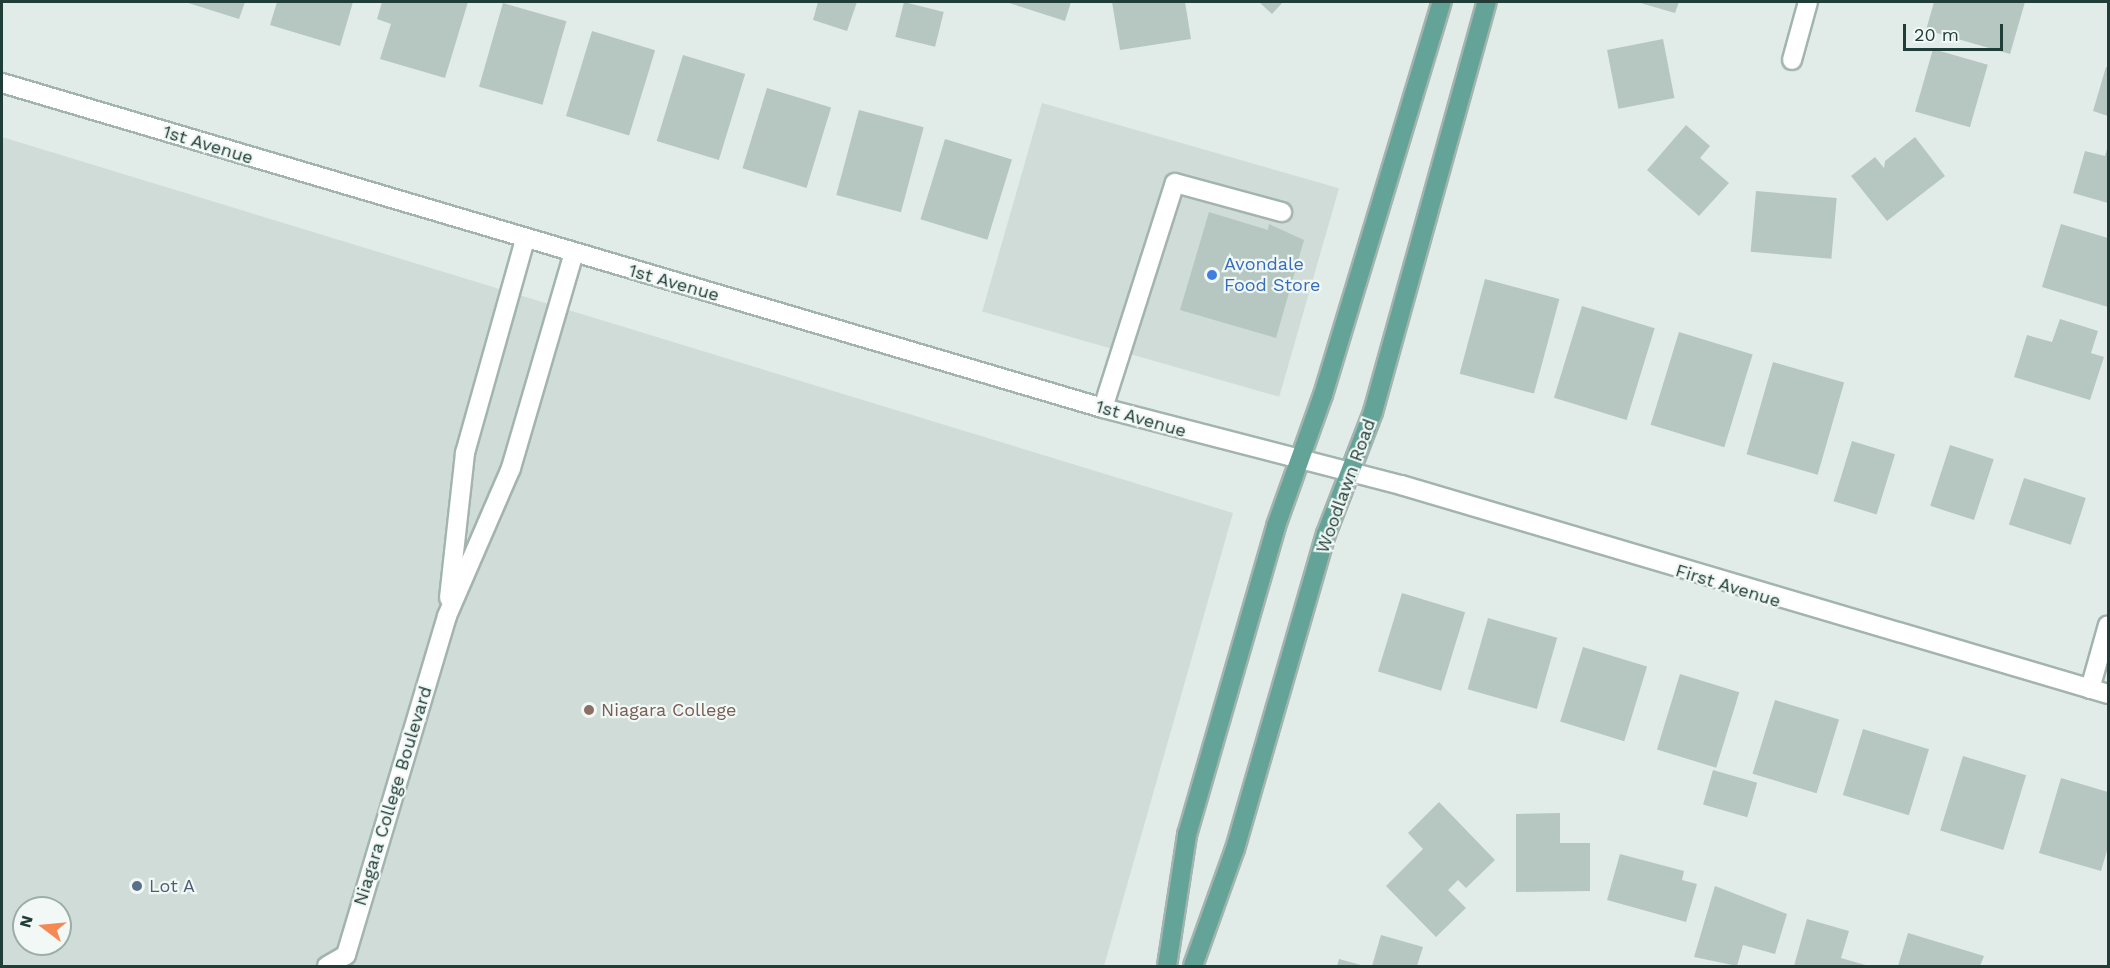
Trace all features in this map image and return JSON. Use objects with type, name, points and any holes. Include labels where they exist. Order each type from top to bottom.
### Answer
[{"type":"main road","points":[[1167,966],[1187,835],[1299,461],[1442,2]]},
{"type":"main road","name":"Woodlawn Road","points":[[1193,966],[1235,849],[1326,534],[1373,412],[1487,2]]},
{"type":"street","points":[[1792,60],[1808,2]]},
{"type":"street","name":"1st Avenue","points":[[2,83],[525,240],[1103,408],[1350,473]]},
{"type":"street","points":[[1103,408],[1175,183],[1282,212]]},
{"type":"street","name":"Niagara College Boulevard","points":[[447,616],[465,453],[525,240]]},
{"type":"street","name":"Niagara College Boulevard","points":[[327,966],[346,955],[447,616],[511,468],[574,253]]},
{"type":"street","name":"First Avenue","points":[[1350,473],[2109,694]]},
{"type":"street","points":[[2090,689],[2109,625]]},
{"type":"shaded area","points":[[1042,103],[1339,188],[1279,397],[982,312]]},
{"type":"shaded area","name":"Niagara College","points":[[2,137],[1233,513],[1104,966],[2,966]]},
{"type":"building","points":[[185,2],[245,2],[239,19]]},
{"type":"building","points":[[277,2],[353,2],[340,46],[270,25]]},
{"type":"building","points":[[382,2],[468,2],[445,78],[380,59],[391,24],[377,19]]},
{"type":"building","points":[[818,2],[857,2],[847,31],[813,20]]},
{"type":"building","points":[[904,2],[944,12],[935,47],[895,37]]},
{"type":"building","points":[[1006,2],[1071,2],[1065,21]]},
{"type":"building","points":[[1112,2],[1185,2],[1191,39],[1120,50]]},
{"type":"building","points":[[1259,2],[1283,2],[1272,14]]},
{"type":"building","points":[[1637,2],[1679,2],[1675,13]]},
{"type":"building","points":[[1934,2],[2025,2],[2010,54],[1926,30]]},
{"type":"building","points":[[503,3],[566,21],[542,105],[479,87]]},
{"type":"building","points":[[592,31],[655,50],[629,135],[566,116]]},
{"type":"building","points":[[1663,39],[1674,98],[1618,109],[1607,50]]},
{"type":"building","points":[[1933,49],[1988,65],[1970,127],[1915,111]]},
{"type":"building","points":[[683,55],[745,74],[719,160],[657,141]]},
{"type":"building","points":[[2106,67],[2108,67],[2108,116],[2093,111]]},
{"type":"building","points":[[767,88],[831,108],[807,188],[742,168]]},
{"type":"building","points":[[859,110],[924,127],[901,212],[836,195]]},
{"type":"building","points":[[1686,125],[1710,146],[1700,158],[1729,183],[1699,216],[1647,170]]},
{"type":"building","points":[[1915,137],[1945,176],[1887,221],[1851,176],[1875,157],[1884,168],[1885,161]]},
{"type":"building","points":[[945,139],[1012,159],[987,240],[920,219]]},
{"type":"building","points":[[2108,146],[2108,203],[2073,193],[2085,151],[2105,156]]},
{"type":"building","points":[[1756,191],[1837,198],[1831,259],[1751,252]]},
{"type":"building","points":[[1209,212],[1268,230],[1269,224],[1304,240],[1276,338],[1180,310]]},
{"type":"building","points":[[2061,224],[2108,238],[2108,307],[2042,287]]},
{"type":"building","points":[[1485,279],[1559,299],[1534,394],[1460,374]]},
{"type":"building","points":[[1582,306],[1655,328],[1627,420],[1554,398]]},
{"type":"building","points":[[2060,319],[2098,331],[2091,353],[2104,357],[2090,400],[2014,377],[2027,335],[2052,342]]},
{"type":"building","points":[[1679,332],[1753,355],[1724,447],[1651,425]]},
{"type":"building","points":[[1773,362],[1844,382],[1818,475],[1747,454]]},
{"type":"building","points":[[1852,441],[1895,454],[1877,514],[1834,501]]},
{"type":"building","points":[[1950,445],[1994,459],[1974,520],[1930,506]]},
{"type":"building","points":[[2024,478],[2086,498],[2071,545],[2009,525]]},
{"type":"building","points":[[1402,593],[1465,612],[1441,691],[1378,671]]},
{"type":"building","points":[[1488,618],[1557,638],[1537,709],[1468,689]]},
{"type":"building","points":[[1583,647],[1647,667],[1624,741],[1560,722]]},
{"type":"building","points":[[1680,674],[1739,692],[1716,768],[1657,750]]},
{"type":"building","points":[[1775,700],[1839,720],[1817,793],[1752,774]]},
{"type":"building","points":[[1863,729],[1929,749],[1909,815],[1843,795]]},
{"type":"building","points":[[1963,756],[2026,775],[2003,850],[1940,831]]},
{"type":"building","points":[[1713,770],[1757,783],[1747,817],[1703,805]]},
{"type":"building","points":[[2061,778],[2108,792],[2108,847],[2101,871],[2039,853]]},
{"type":"building","points":[[1439,802],[1495,860],[1466,888],[1458,880],[1448,890],[1466,908],[1436,937],[1386,886],[1423,849],[1408,833]]},
{"type":"building","points":[[1560,813],[1560,843],[1590,843],[1590,891],[1516,892],[1516,814]]},
{"type":"building","points":[[1620,854],[1684,871],[1682,880],[1697,884],[1686,922],[1607,900]]},
{"type":"building","points":[[1715,886],[1787,914],[1775,954],[1743,945],[1737,966],[1694,957]]},
{"type":"building","points":[[1807,919],[1849,931],[1841,958],[1869,966],[1794,966]]},
{"type":"building","points":[[1908,933],[1984,956],[1980,966],[1898,966]]},
{"type":"building","points":[[1381,935],[1423,947],[1417,966],[1372,966]]},
{"type":"building","points":[[1339,959],[1365,966],[1337,966]]},
{"type":"place","name":"Avondale Food Store","points":[[1212,275]]},
{"type":"place","name":"Niagara College","points":[[589,710]]},
{"type":"place","name":"Lot A","points":[[137,886]]}]
